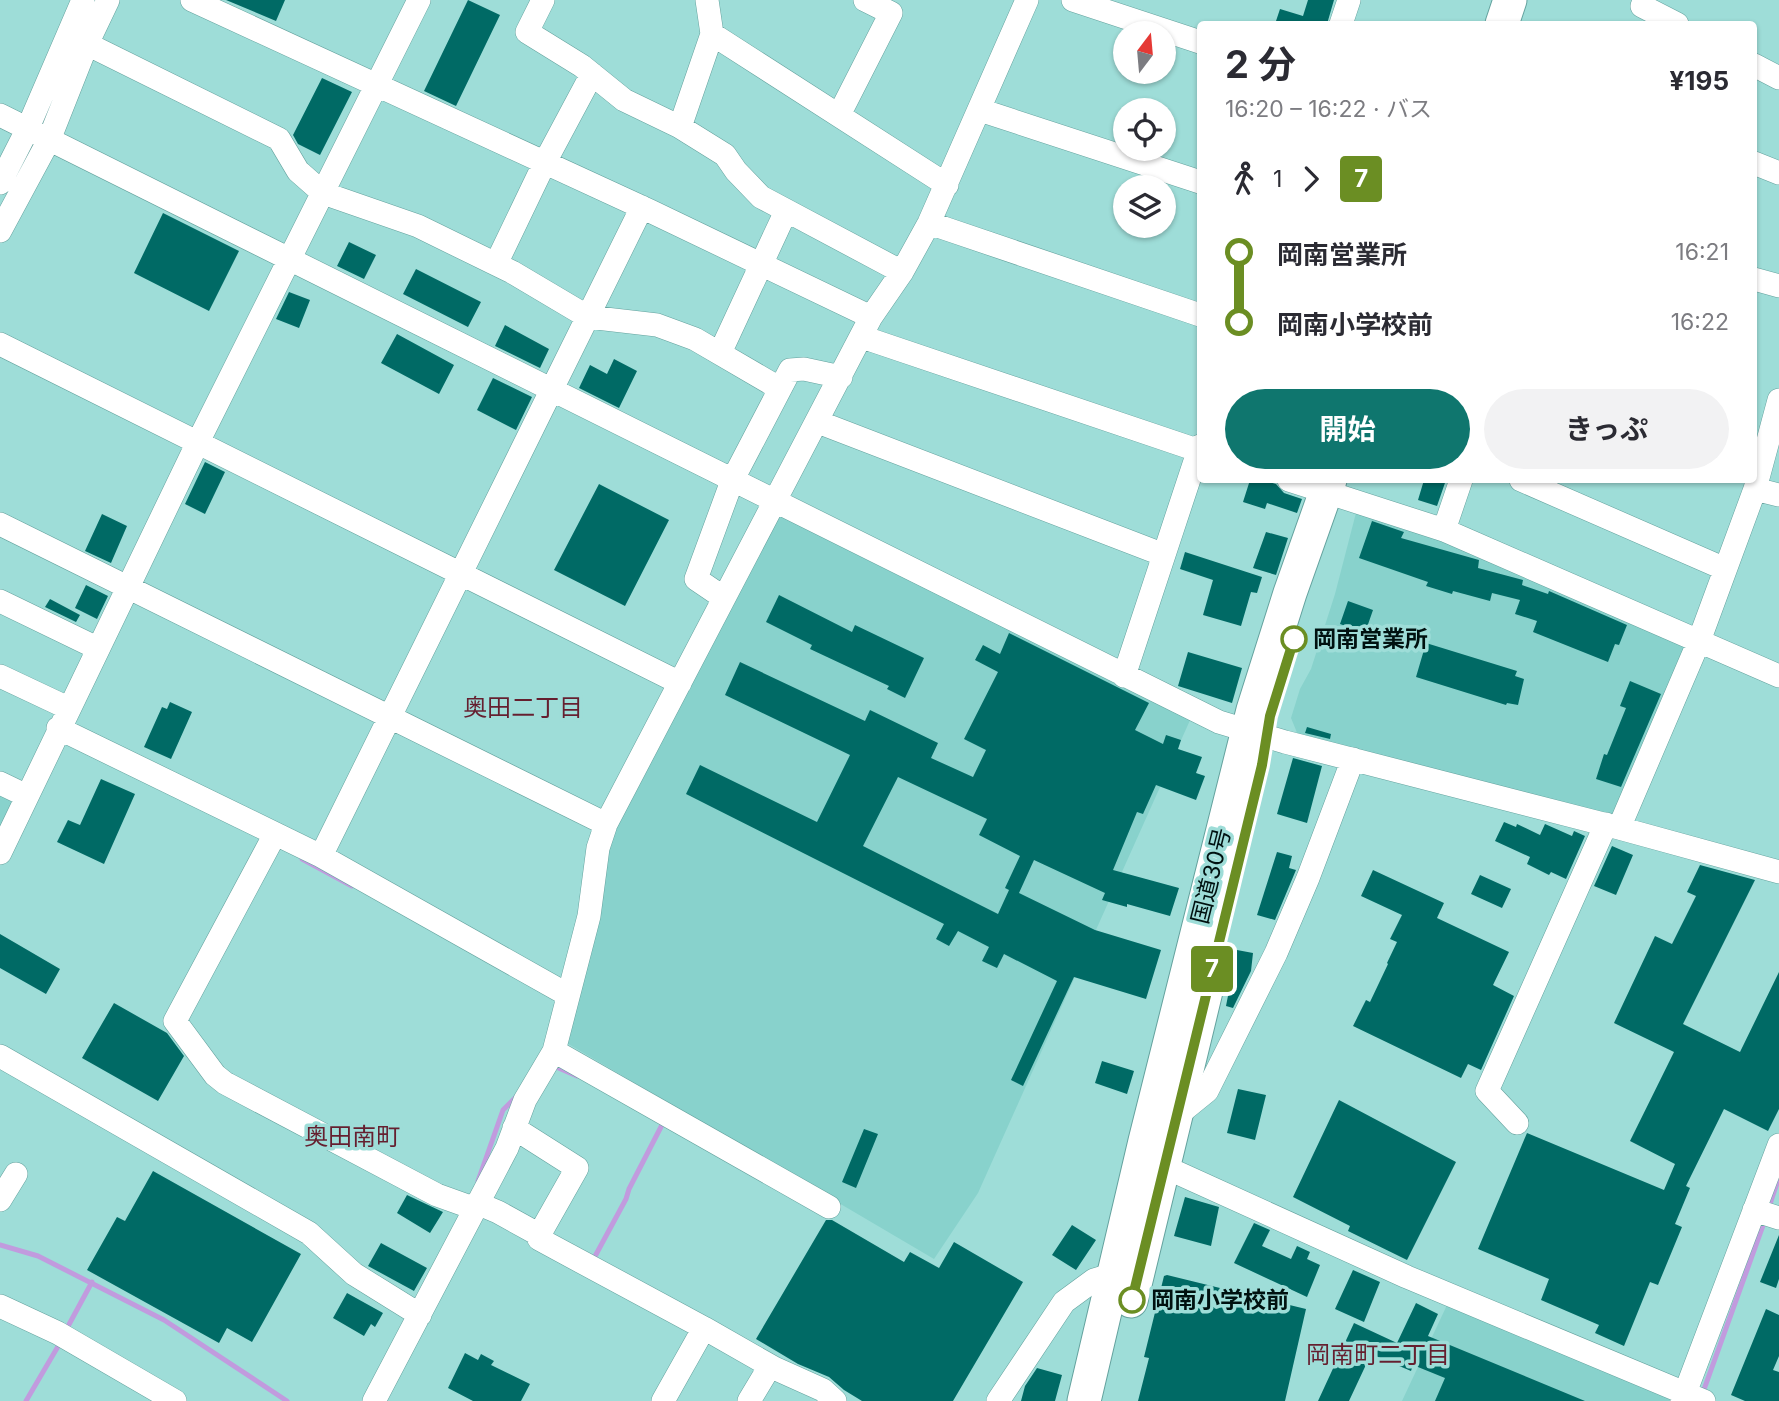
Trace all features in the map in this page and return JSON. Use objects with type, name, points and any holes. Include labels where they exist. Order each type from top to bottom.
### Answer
[{"type":"highway","points":[[1479,21],[1486,0]]},
{"type":"highway","points":[[1503,21],[1510,0]]},
{"type":"highway","name":"国道30号","points":[[1107,1401],[1125,1277],[1290,593],[1338,487]]},
{"type":"highway","name":"国道30号","points":[[1151,1165],[1175,1117],[1257,734]]},
{"type":"highway","name":"国道30号","points":[[1084,1401],[1125,1277]]},
{"type":"street","points":[[0,183],[27,130],[83,0]]},
{"type":"street","points":[[0,231],[49,140],[87,44],[108,0]]},
{"type":"street","points":[[192,0],[760,264],[867,327],[1197,448]]},
{"type":"street","points":[[0,853],[198,442],[419,0]]},
{"type":"street","points":[[543,0],[527,32],[592,74],[624,100],[680,128],[725,155],[761,197],[902,272]]},
{"type":"street","points":[[680,128],[712,34],[707,0]]},
{"type":"street","points":[[839,116],[891,13],[865,0]]},
{"type":"street","points":[[374,1401],[478,1207],[507,1148],[525,1100],[554,1051],[589,916],[598,848],[606,824],[867,327],[929,223],[1027,0]]},
{"type":"street","points":[[1073,0],[1197,42]]},
{"type":"street","points":[[1342,21],[1349,0]]},
{"type":"street","points":[[1641,10],[1669,21]]},
{"type":"street","points":[[712,34],[947,185]]},
{"type":"street","points":[[87,44],[279,139],[298,171],[323,193],[418,226],[496,264],[588,317],[657,325],[695,339],[779,388]]},
{"type":"street","points":[[1757,67],[1779,78]]},
{"type":"street","points":[[496,264],[545,162],[592,74]]},
{"type":"street","points":[[980,110],[1197,181]]},
{"type":"street","points":[[0,115],[1219,722],[1779,872]]},
{"type":"street","points":[[1757,164],[1779,173]]},
{"type":"street","points":[[321,856],[642,207]]},
{"type":"street","points":[[720,353],[786,211]]},
{"type":"street","points":[[929,223],[1197,314]]},
{"type":"street","points":[[1757,280],[1779,286]]},
{"type":"street","points":[[0,344],[680,683]]},
{"type":"street","points":[[724,597],[696,579],[732,481],[779,388],[790,370],[804,369],[841,377]]},
{"type":"street","points":[[1757,468],[1760,437],[1779,400]]},
{"type":"street","points":[[818,422],[1164,555]]},
{"type":"street","points":[[1124,676],[1197,458]]},
{"type":"street","points":[[1310,483],[1338,487],[1444,530],[1779,676]]},
{"type":"street","points":[[1444,530],[1460,483]]},
{"type":"street","points":[[1528,483],[1725,569]]},
{"type":"street","points":[[1517,1123],[1487,1091],[1699,641],[1756,483]]},
{"type":"street","points":[[1755,489],[1779,495]]},
{"type":"street","points":[[0,524],[606,824]]},
{"type":"street","points":[[0,601],[97,648]]},
{"type":"street","points":[[0,676],[63,718],[272,839],[321,856],[568,995]]},
{"type":"street","points":[[1175,1117],[1207,1091],[1269,966],[1308,878],[1353,760]]},
{"type":"street","points":[[0,783],[27,796]]},
{"type":"street","points":[[272,839],[175,1021],[215,1075],[225,1083],[437,1195],[498,1212],[597,1272],[770,1366],[823,1390],[835,1401]]},
{"type":"street","points":[[554,1051],[829,1206]]},
{"type":"street","points":[[0,1056],[309,1233],[355,1274],[420,1315]]},
{"type":"street","points":[[514,1128],[577,1168],[538,1237]]},
{"type":"street","points":[[1151,1165],[1690,1397],[1767,1214],[1779,1144]]},
{"type":"street","points":[[0,1200],[16,1174]]},
{"type":"street","points":[[998,1401],[1064,1302],[1094,1280],[1125,1277]]},
{"type":"street","points":[[0,1306],[58,1333],[175,1401]]},
{"type":"street","points":[[663,1401],[704,1328]]},
{"type":"street","points":[[749,1401],[770,1366]]},
{"type":"shaded area","points":[[1357,509],[1447,537],[1691,645],[1616,819],[1298,735],[1291,718],[1300,689],[1311,669],[1335,594]]},
{"type":"shaded area","points":[[778,513],[1191,718],[978,1193],[934,1259],[565,1042],[610,828]]},
{"type":"shaded area","points":[[0,790],[18,798],[0,835]]},
{"type":"shaded area","points":[[1447,1305],[1671,1397],[1670,1401],[1402,1401]]},
{"type":"building","points":[[226,0],[285,0],[276,21]]},
{"type":"building","points":[[468,0],[500,15],[456,106],[424,91]]},
{"type":"building","points":[[1308,0],[1334,0],[1328,21],[1276,21],[1280,9],[1303,16]]},
{"type":"building","points":[[322,78],[352,92],[320,155],[298,144],[293,135]]},
{"type":"building","points":[[163,213],[239,251],[209,311],[134,273]]},
{"type":"building","points":[[349,242],[376,255],[364,279],[337,266]]},
{"type":"building","points":[[416,269],[481,302],[468,327],[403,294]]},
{"type":"building","points":[[289,292],[310,300],[299,328],[276,319]]},
{"type":"building","points":[[505,325],[549,349],[540,368],[495,346]]},
{"type":"building","points":[[397,334],[454,365],[439,394],[381,363]]},
{"type":"building","points":[[614,359],[637,371],[619,408],[579,388],[590,365],[607,374]]},
{"type":"building","points":[[493,378],[532,397],[516,430],[477,410]]},
{"type":"building","points":[[205,462],[225,472],[205,514],[185,504]]},
{"type":"building","points":[[1249,483],[1276,484],[1284,493],[1302,499],[1297,513],[1267,503],[1265,509],[1243,502]]},
{"type":"building","points":[[1423,483],[1445,483],[1437,506],[1418,500]]},
{"type":"building","points":[[599,484],[669,520],[625,606],[554,570]]},
{"type":"building","points":[[102,514],[127,526],[111,563],[85,551]]},
{"type":"building","points":[[1372,521],[1404,532],[1401,538],[1479,560],[1478,568],[1523,580],[1522,585],[1548,594],[1549,591],[1627,625],[1619,645],[1615,644],[1608,662],[1533,632],[1537,621],[1515,614],[1520,600],[1492,593],[1490,601],[1453,591],[1452,594],[1426,586],[1428,582],[1359,558]]},
{"type":"building","points":[[1266,532],[1288,538],[1276,575],[1253,568]]},
{"type":"building","points":[[1185,552],[1262,577],[1257,593],[1251,592],[1241,626],[1203,615],[1213,580],[1180,569]]},
{"type":"building","points":[[86,585],[108,596],[97,619],[75,608]]},
{"type":"building","points":[[779,595],[852,632],[855,625],[924,658],[905,698],[887,689],[889,686],[810,649],[812,645],[766,622]]},
{"type":"building","points":[[50,599],[80,615],[76,622],[45,607]]},
{"type":"building","points":[[1348,601],[1373,610],[1365,633],[1340,624]]},
{"type":"building","points":[[1009,633],[1149,703],[1135,730],[1163,744],[1166,735],[1181,740],[1178,749],[1202,757],[1196,773],[1205,776],[1196,800],[1156,785],[1143,814],[1137,812],[1113,870],[1179,888],[1170,916],[1102,900],[1105,893],[1034,860],[1019,893],[1095,930],[1161,950],[1146,999],[1074,977],[1023,1086],[1011,1080],[1057,981],[1004,954],[997,968],[982,961],[989,947],[958,931],[949,946],[936,939],[944,924],[686,794],[700,765],[817,822],[850,755],[725,695],[740,662],[865,721],[870,710],[938,743],[931,758],[973,777],[986,750],[964,739],[998,672],[975,660],[983,645],[1000,654]],"holes":[[[898,777],[987,819],[979,835],[1020,856],[1005,888],[1009,890],[998,914],[863,846]]]},
{"type":"building","points":[[1426,643],[1517,671],[1515,676],[1524,679],[1518,705],[1506,705],[1416,677]]},
{"type":"building","points":[[1188,652],[1242,668],[1232,703],[1178,686]]},
{"type":"building","points":[[1630,681],[1661,694],[1621,787],[1596,779],[1604,754],[1607,755],[1626,708],[1620,706]]},
{"type":"building","points":[[170,702],[192,712],[171,759],[144,747],[162,707],[167,709]]},
{"type":"building","points":[[1307,727],[1331,734],[1330,739],[1305,733]]},
{"type":"building","points":[[1293,758],[1322,766],[1307,823],[1277,814]]},
{"type":"building","points":[[101,779],[135,794],[104,864],[57,842],[68,820],[80,825]]},
{"type":"building","points":[[1504,822],[1516,827],[1517,824],[1540,835],[1545,824],[1572,836],[1574,831],[1585,836],[1566,879],[1551,872],[1549,875],[1527,864],[1530,857],[1495,841]]},
{"type":"building","points":[[1612,846],[1633,855],[1616,895],[1594,886]]},
{"type":"building","points":[[1277,852],[1292,856],[1289,868],[1296,870],[1275,920],[1257,915]]},
{"type":"building","points":[[1700,865],[1755,880],[1683,1024],[1740,1052],[1779,972],[1779,1109],[1768,1131],[1724,1109],[1686,1186],[1690,1188],[1675,1224],[1682,1227],[1658,1285],[1650,1282],[1624,1346],[1595,1333],[1599,1325],[1541,1300],[1549,1279],[1478,1249],[1527,1133],[1664,1190],[1675,1164],[1630,1141],[1674,1052],[1614,1023],[1655,936],[1672,944],[1696,896],[1687,892]]},
{"type":"building","points":[[1373,870],[1444,903],[1437,918],[1509,952],[1493,985],[1514,996],[1481,1070],[1468,1064],[1461,1078],[1353,1026],[1366,1000],[1370,1002],[1388,964],[1397,942],[1390,939],[1402,915],[1361,896]]},
{"type":"building","points":[[1480,875],[1511,889],[1502,908],[1471,894]]},
{"type":"building","points":[[0,934],[60,969],[46,994],[0,968]]},
{"type":"building","points":[[1237,950],[1253,953],[1251,971],[1233,1008],[1226,1006]]},
{"type":"building","points":[[114,1003],[167,1033],[184,1056],[158,1101],[82,1058]]},
{"type":"building","points":[[1102,1061],[1134,1071],[1127,1094],[1095,1083]]},
{"type":"building","points":[[1238,1089],[1266,1095],[1255,1140],[1227,1133]]},
{"type":"building","points":[[1339,1100],[1456,1162],[1407,1260],[1348,1231],[1350,1226],[1293,1197]]},
{"type":"building","points":[[864,1129],[878,1134],[856,1188],[842,1182]]},
{"type":"building","points":[[153,1171],[301,1254],[252,1342],[227,1328],[219,1343],[87,1270],[117,1217],[125,1221]]},
{"type":"building","points":[[407,1195],[443,1212],[430,1233],[397,1213]]},
{"type":"building","points":[[1185,1197],[1219,1207],[1211,1246],[1174,1236]]},
{"type":"building","points":[[826,1220],[832,1220],[904,1262],[910,1252],[939,1268],[954,1242],[1023,1282],[953,1401],[862,1401],[829,1377],[798,1364],[756,1339]]},
{"type":"building","points":[[1254,1223],[1270,1230],[1262,1246],[1291,1259],[1297,1246],[1310,1252],[1307,1259],[1320,1265],[1307,1297],[1234,1263]]},
{"type":"building","points":[[1072,1225],[1096,1240],[1076,1270],[1052,1255]]},
{"type":"building","points":[[1779,1235],[1779,1279],[1776,1288],[1760,1282]]},
{"type":"building","points":[[381,1243],[427,1268],[414,1291],[368,1266]]},
{"type":"building","points":[[1353,1270],[1380,1282],[1364,1322],[1335,1309]]},
{"type":"building","points":[[1164,1276],[1306,1309],[1285,1401],[1138,1401],[1149,1358],[1144,1357]]},
{"type":"building","points":[[347,1293],[383,1313],[375,1327],[371,1324],[364,1336],[333,1318]]},
{"type":"building","points":[[1416,1303],[1438,1314],[1428,1336],[1585,1401],[1435,1401],[1445,1378],[1413,1365],[1411,1371],[1371,1354],[1349,1401],[1318,1401],[1354,1323],[1397,1343]]},
{"type":"building","points":[[1766,1309],[1779,1315],[1779,1356],[1773,1370],[1779,1372],[1779,1401],[1745,1401],[1731,1395]]},
{"type":"building","points":[[465,1353],[478,1360],[481,1354],[494,1361],[491,1365],[530,1384],[521,1401],[473,1401],[448,1388]]},
{"type":"building","points":[[1037,1368],[1062,1375],[1055,1401],[1021,1401],[1025,1386]]},
{"type":"waterway","points":[[302,859],[352,886]]},
{"type":"waterway","points":[[554,1066],[577,1076]]},
{"type":"waterway","points":[[478,1181],[503,1110],[517,1096]]},
{"type":"waterway","points":[[593,1260],[663,1123],[659,1121]]},
{"type":"waterway","points":[[1769,1207],[1779,1177]]},
{"type":"waterway","points":[[1702,1395],[1765,1220]]},
{"type":"waterway","points":[[0,1245],[38,1256],[164,1320],[287,1401]]},
{"type":"waterway","points":[[66,1330],[92,1282]]},
{"type":"waterway","points":[[26,1401],[60,1343]]},
{"type":"bus line","name":"7","points":[[1132,1300],[1262,765],[1270,716],[1294,639]]},
{"type":"place","name":"岡南営業所","points":[[1294,639]]},
{"type":"place","name":"岡南小学校前","points":[[1132,1300]]},
{"type":"district","name":"奥田二丁目","points":[[523,708]]},
{"type":"district","name":"奥田南町","points":[[352,1137]]},
{"type":"district","name":"岡南町二丁目","points":[[1378,1355]]}]
